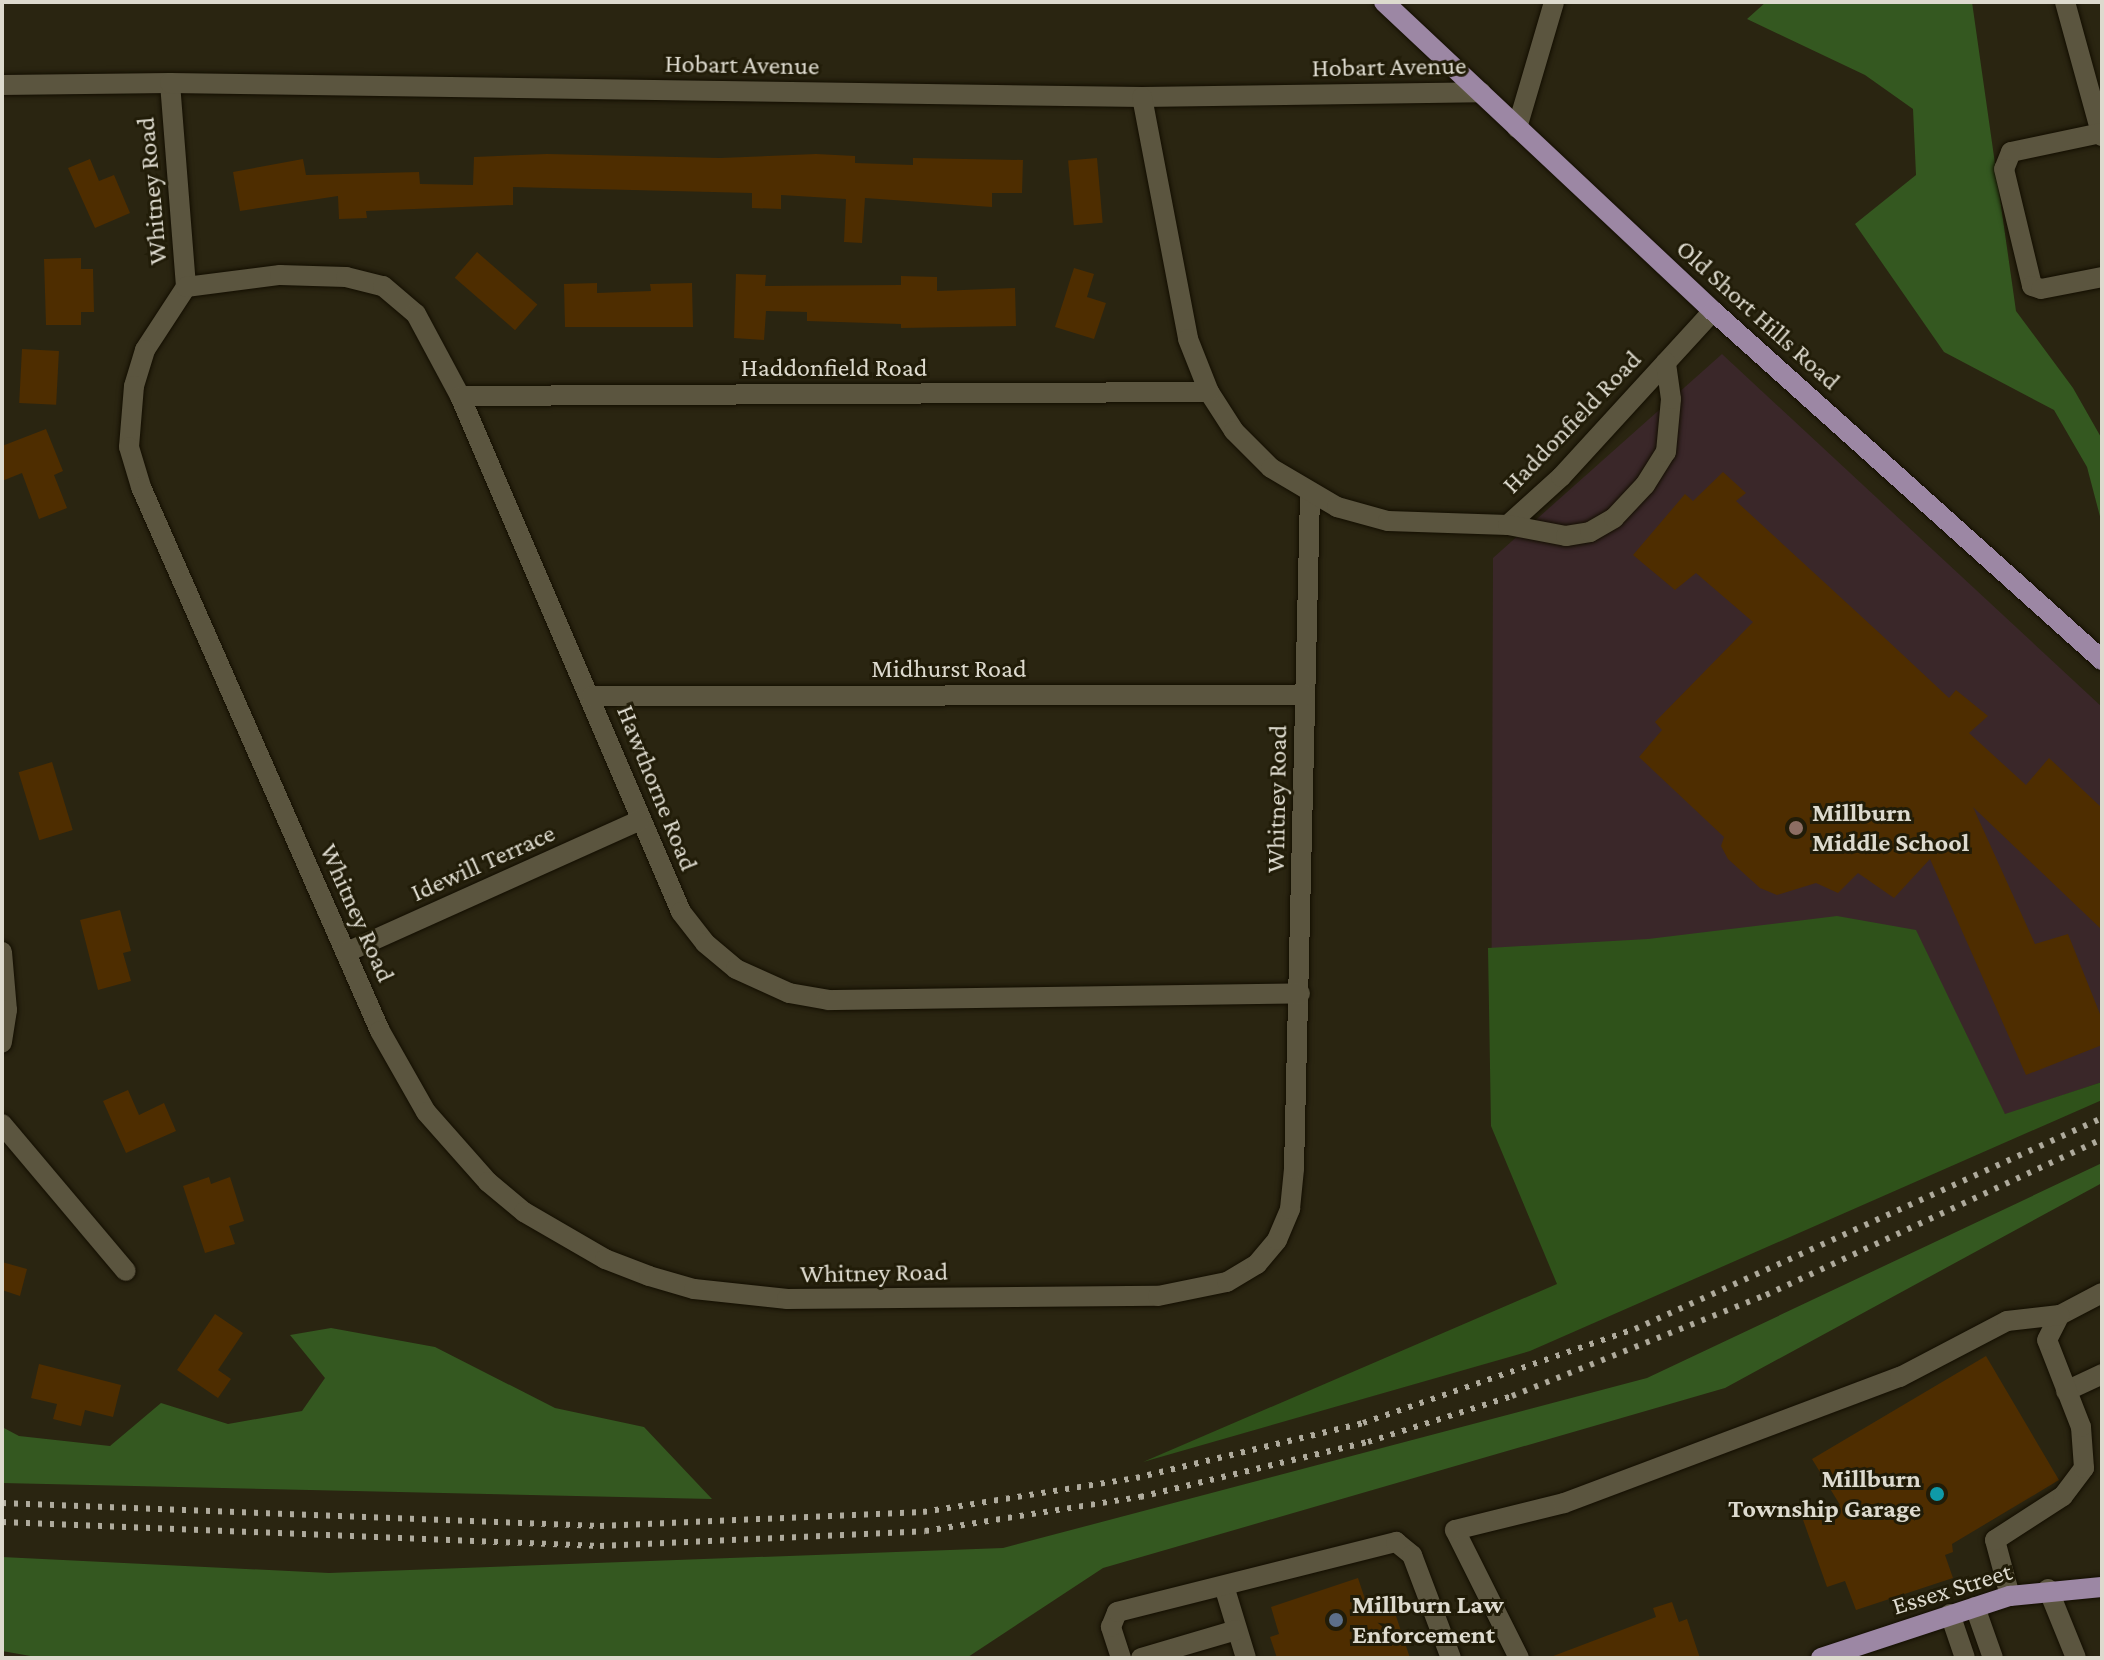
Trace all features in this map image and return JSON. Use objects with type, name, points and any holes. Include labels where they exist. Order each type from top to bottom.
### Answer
[{"type":"main road","name":"Old Short Hills Road","points":[[1384,2],[1713,311],[2102,660]]},
{"type":"main road","name":"Essex Street","points":[[1821,1658],[2010,1596],[2048,1589],[2102,1587]]},
{"type":"street","points":[[1517,128],[1554,2]]},
{"type":"street","points":[[2065,2],[2101,135],[2011,152],[2004,169],[2032,286],[2041,289],[2102,277]]},
{"type":"street","name":"Hobart Avenue","points":[[2,85],[170,83],[1142,97],[1481,92]]},
{"type":"street","name":"Whitney Road","points":[[170,83],[186,287],[145,350],[128,413],[129,447],[210,648],[380,1031],[426,1112],[466,1160],[524,1212],[605,1259],[649,1276],[694,1289],[787,1299],[1158,1296],[1237,1276],[1257,1264],[1277,1240],[1290,1209],[1300,993],[1310,494]]},
{"type":"street","points":[[1142,97],[1188,339],[1209,392],[1251,450],[1310,494]]},
{"type":"street","name":"Hawthorne Road","points":[[186,287],[316,274],[383,286],[416,314],[460,396],[592,696],[639,821],[692,929],[736,969],[789,993],[852,1000],[1300,993]]},
{"type":"street","name":"Haddonfield Road","points":[[1310,494],[1388,521],[1508,525],[1533,505],[1713,311]]},
{"type":"street","points":[[1508,525],[1566,536],[1590,532],[1614,518],[1645,485],[1666,452],[1671,399],[1666,362]]},
{"type":"street","name":"Haddonfield Road","points":[[460,396],[1209,392]]},
{"type":"street","name":"Midhurst Road","points":[[592,696],[1305,695]]},
{"type":"street","name":"Idewill Terrace","points":[[347,952],[639,821]]},
{"type":"street","points":[[2,952],[7,1010],[2,1043]]},
{"type":"street","points":[[2,1124],[126,1271]]},
{"type":"street","points":[[1519,1658],[1455,1530],[1564,1503],[1885,1383],[2007,1321],[2060,1315],[2102,1293]]},
{"type":"street","points":[[2010,1596],[1995,1540],[2063,1496],[2084,1468],[2081,1427],[2047,1340],[2060,1315]]},
{"type":"street","points":[[2066,1391],[2102,1374]]},
{"type":"street","points":[[1121,1658],[1111,1627],[1117,1612],[1396,1542],[1407,1546],[1451,1658]]},
{"type":"street","points":[[1224,1586],[1246,1658]]},
{"type":"street","points":[[2048,1589],[2076,1658]]},
{"type":"street","points":[[1975,1607],[1993,1658]]},
{"type":"street","points":[[1950,1614],[1965,1658]]},
{"type":"street","points":[[1141,1658],[1236,1630]]},
{"type":"shaded area","name":"Millburn Middle School","points":[[1722,354],[2102,707],[2102,1082],[2005,1115],[1971,1045],[1491,1126],[1493,558]]},
{"type":"green space","points":[[1766,2],[1972,2],[2016,311],[2073,388],[2102,439],[2102,524],[2087,467],[2054,410],[1944,352],[1855,224],[1916,175],[1913,109],[1865,75],[1747,19]]},
{"type":"green space","points":[[1837,916],[1916,930],[2005,1114],[2102,1082],[2102,1100],[1530,1351],[1143,1462],[1557,1284],[1491,1126],[1488,948],[1648,939]]},
{"type":"green space","points":[[2102,1163],[2102,1183],[1725,1388],[1103,1568],[968,1657],[42,1658],[2,1651],[2,1557],[329,1573],[1003,1548],[1647,1378]]},
{"type":"green space","points":[[331,1328],[435,1347],[555,1408],[644,1427],[712,1499],[2,1483],[2,1427],[19,1436],[110,1446],[161,1403],[228,1424],[302,1411],[325,1378],[290,1335]]},
{"type":"building","points":[[547,154],[720,158],[816,154],[855,156],[855,163],[913,165],[913,158],[1023,160],[1022,193],[992,193],[992,207],[865,198],[862,243],[844,242],[846,199],[781,195],[781,209],[752,208],[752,193],[513,187],[513,205],[366,211],[367,218],[339,219],[338,196],[240,211],[233,172],[303,159],[306,175],[419,172],[420,184],[473,185],[474,157]]},
{"type":"building","points":[[1097,158],[1103,223],[1074,225],[1068,161]]},
{"type":"building","points":[[90,159],[99,181],[114,175],[130,213],[95,228],[68,168]]},
{"type":"building","points":[[477,252],[537,304],[515,330],[455,278]]},
{"type":"building","points":[[81,258],[81,269],[93,269],[94,312],[81,312],[81,325],[46,325],[44,259]]},
{"type":"building","points":[[1074,268],[1094,274],[1087,297],[1106,303],[1094,339],[1055,327]]},
{"type":"building","points":[[736,274],[766,275],[765,286],[901,285],[901,276],[937,277],[937,291],[1015,288],[1016,326],[901,328],[901,324],[807,321],[807,312],[766,311],[764,340],[734,338]]},
{"type":"building","points":[[597,283],[597,293],[651,291],[650,284],[692,283],[693,327],[565,327],[564,284]]},
{"type":"building","points":[[22,349],[59,351],[56,405],[19,403]]},
{"type":"building","points":[[46,429],[63,471],[54,475],[67,508],[39,519],[22,473],[2,481],[2,446]]},
{"type":"building","name":"Millburn Middle School","points":[[1723,472],[1746,493],[1736,501],[1949,698],[1956,690],[1988,716],[1969,733],[2026,785],[2049,758],[2102,808],[2102,930],[1973,807],[2035,944],[2068,934],[2102,1019],[2102,1045],[2026,1075],[1930,859],[1894,898],[1858,873],[1838,893],[1816,883],[1777,895],[1760,888],[1728,859],[1721,846],[1724,837],[1639,757],[1662,730],[1655,722],[1753,622],[1696,573],[1675,590],[1633,555],[1685,494],[1693,501]]},
{"type":"building","points":[[52,762],[73,830],[39,840],[19,772]]},
{"type":"building","points":[[120,910],[131,951],[123,953],[131,981],[98,990],[80,920]]},
{"type":"building","points":[[128,1090],[139,1115],[164,1103],[176,1131],[126,1153],[103,1101]]},
{"type":"building","points":[[209,1177],[211,1184],[230,1177],[244,1221],[229,1226],[235,1244],[205,1253],[183,1186]]},
{"type":"building","points":[[2,1262],[27,1269],[20,1296],[2,1290]]},
{"type":"building","points":[[215,1314],[243,1333],[218,1370],[231,1379],[218,1398],[177,1370]]},
{"type":"building","name":"Millburn Township Garage","points":[[1986,1356],[2059,1480],[1952,1544],[1953,1552],[1945,1555],[1953,1578],[1856,1610],[1845,1581],[1827,1587],[1802,1517],[1840,1505],[1812,1459]]},
{"type":"building","points":[[39,1364],[121,1385],[113,1417],[85,1410],[81,1426],[53,1419],[57,1404],[31,1398]]},
{"type":"building","name":"Millburn Law Enforcement","points":[[1358,1578],[1367,1605],[1390,1598],[1410,1658],[1277,1658],[1270,1637],[1279,1634],[1271,1607]]},
{"type":"building","points":[[1672,1602],[1679,1622],[1687,1619],[1700,1658],[1548,1658],[1656,1617],[1653,1608]]},
{"type":"railway","points":[[2,1503],[600,1526],[923,1512],[1136,1478],[1363,1423],[1635,1329],[2102,1118]]},
{"type":"railway","points":[[2,1522],[600,1546],[925,1531],[1140,1497],[1368,1442],[1512,1396],[1766,1295],[2102,1139]]},
{"type":"place","name":"Millburn Middle School","points":[[1796,828]]},
{"type":"place","name":"Millburn Township Garage","points":[[1937,1494]]},
{"type":"place","name":"Millburn Law Enforcement","points":[[1336,1620]]}]
